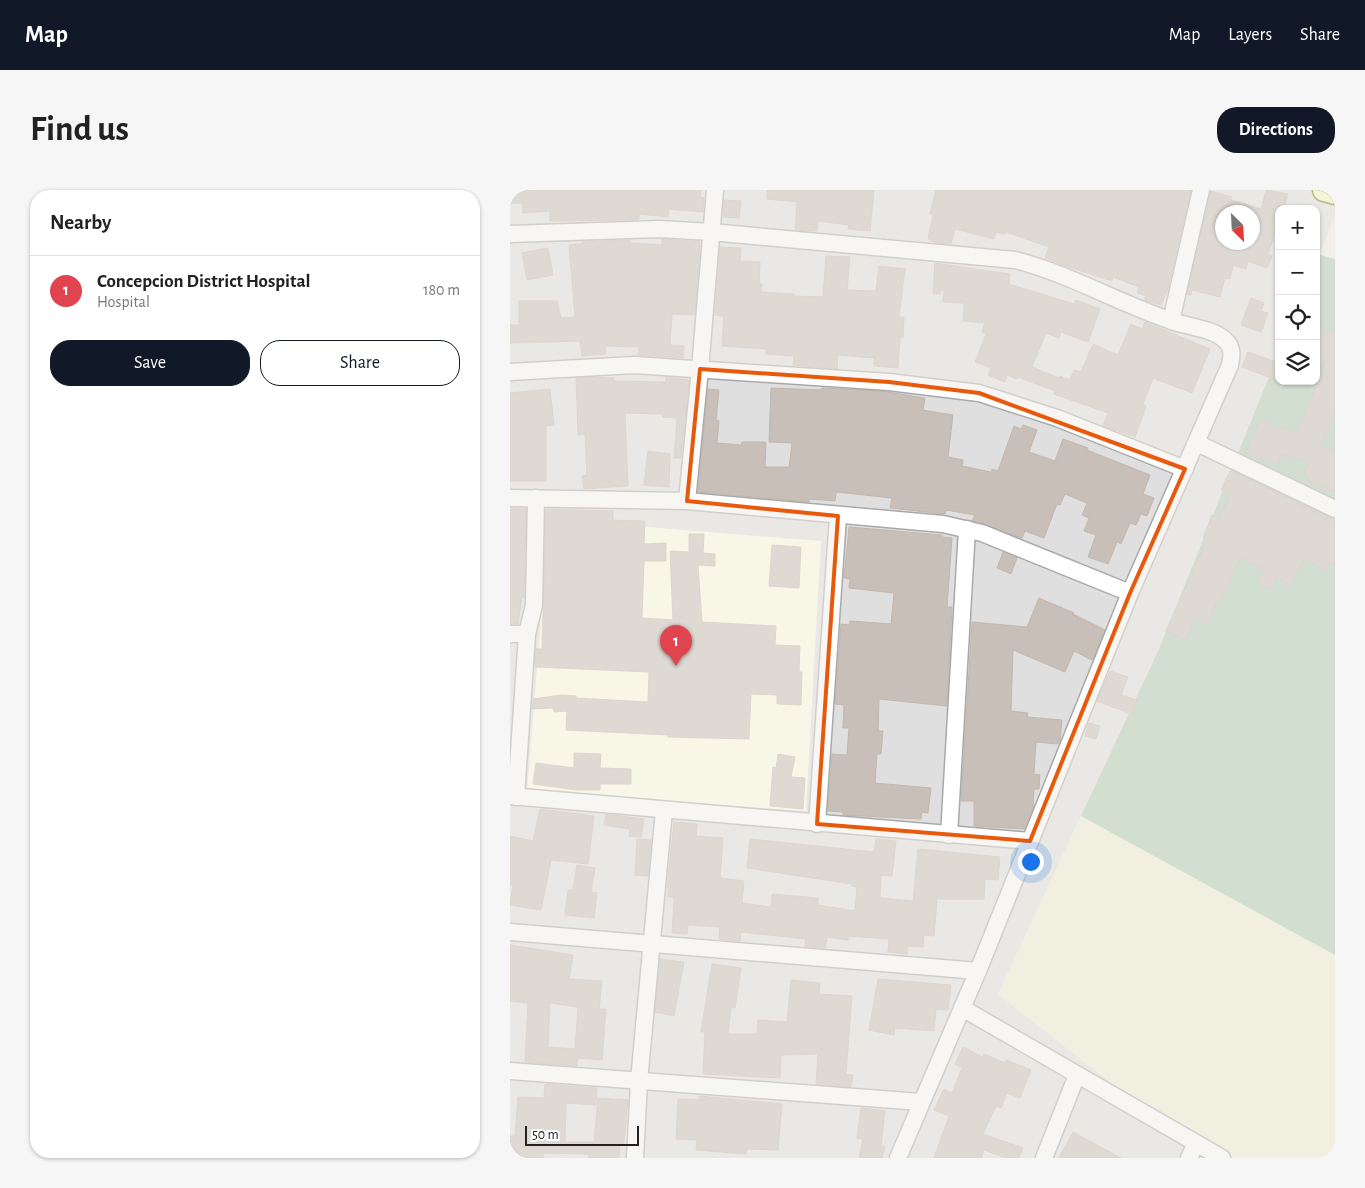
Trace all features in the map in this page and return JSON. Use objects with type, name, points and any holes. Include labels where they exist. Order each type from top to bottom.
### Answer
[{"type":"main road","points":[[1324,190],[1335,193]]},
{"type":"street","points":[[687,501],[715,190]]},
{"type":"street","points":[[1170,321],[1201,190]]},
{"type":"street","points":[[510,234],[659,229],[711,232],[1015,260],[1063,275],[1170,321],[1218,335],[1227,342],[1232,352],[1230,365],[1130,593],[978,971],[898,1158]]},
{"type":"street","points":[[510,372],[634,365],[889,382],[979,393],[1057,418],[1185,469]]},
{"type":"street","points":[[1197,443],[1335,508]]},
{"type":"street","points":[[510,498],[687,501],[942,524],[967,529],[1130,593]]},
{"type":"street","points":[[536,498],[534,605],[528,634],[513,797],[1030,841]]},
{"type":"street","points":[[817,824],[838,516]]},
{"type":"street","points":[[949,835],[967,529]]},
{"type":"street","points":[[510,634],[528,634]]},
{"type":"street","points":[[635,1158],[639,1082],[664,810]]},
{"type":"street","points":[[510,932],[978,971]]},
{"type":"street","points":[[962,1008],[1222,1158]]},
{"type":"street","points":[[510,1071],[921,1102]]},
{"type":"street","points":[[1044,1158],[1077,1075]]},
{"type":"street","points":[[1189,1158],[1196,1143]]},
{"type":"highlighted area","points":[[700,369],[889,382],[979,393],[1185,469],[1130,593],[1030,841],[817,824],[838,516],[687,501]]},
{"type":"shaded area","points":[[510,190],[1335,190],[1335,216],[1320,252],[1320,205],[1275,205],[1275,365],[1159,649],[998,994],[1207,1158],[510,1158]]},
{"type":"shaded area","points":[[1320,255],[1335,259],[1335,955],[1081,816],[1159,649],[1275,362],[1275,385],[1320,385]]},
{"type":"shaded area","points":[[549,519],[821,541],[806,811],[527,792]]},
{"type":"shaded area","points":[[1081,816],[1335,955],[1335,1158],[1236,1158],[1129,1097],[998,994]]},
{"type":"building","points":[[510,190],[701,190],[700,197],[704,198],[703,212],[669,209],[668,217],[639,214],[639,219],[631,220],[550,221],[550,211],[523,213],[522,203],[510,203]]},
{"type":"building","points":[[767,190],[874,190],[870,231],[848,229],[849,225],[818,221],[817,231],[795,230],[797,202],[767,199]]},
{"type":"building","points":[[936,190],[1191,190],[1168,289],[1161,305],[1145,300],[1146,296],[1137,293],[1139,287],[1113,277],[1112,281],[1045,258],[1049,247],[1006,232],[1005,234],[996,232],[994,239],[955,229],[951,244],[936,243],[928,239],[933,215],[930,214]]},
{"type":"building","points":[[1266,190],[1288,194],[1285,205],[1275,205],[1275,234],[1268,254],[1272,256],[1267,268],[1248,261],[1246,269],[1233,265],[1230,279],[1225,278],[1220,297],[1192,290],[1191,295],[1187,294],[1211,191],[1232,197],[1231,200],[1248,205],[1215,205],[1215,250],[1260,250],[1260,209]]},
{"type":"building","points":[[724,200],[741,201],[739,218],[723,217]]},
{"type":"building","points":[[662,239],[700,242],[695,315],[672,314],[670,345],[684,346],[683,358],[638,355],[639,347],[605,346],[606,354],[582,356],[580,341],[510,343],[510,325],[519,325],[519,301],[557,301],[561,318],[575,317],[569,245],[582,244],[582,242],[630,240],[630,243],[662,245]]},
{"type":"building","points":[[720,247],[741,248],[740,261],[760,262],[759,284],[762,284],[761,292],[794,294],[794,296],[823,297],[826,256],[850,257],[847,290],[876,291],[879,266],[905,269],[899,317],[904,317],[903,337],[900,337],[898,368],[874,366],[874,358],[838,355],[837,369],[793,365],[794,356],[766,354],[766,349],[722,346],[724,316],[715,315]]},
{"type":"building","points":[[548,248],[553,275],[527,280],[522,253]]},
{"type":"building","points":[[935,263],[1010,274],[1009,284],[1074,304],[1076,300],[1100,309],[1088,342],[1061,332],[1059,338],[1046,333],[1032,367],[1059,378],[1060,376],[1070,380],[1074,370],[1081,372],[1093,344],[1118,355],[1131,324],[1142,329],[1145,322],[1210,349],[1192,393],[1153,378],[1143,404],[1146,406],[1135,437],[1103,426],[1108,413],[1054,394],[1055,391],[1018,377],[1017,379],[1007,375],[1005,382],[988,375],[991,368],[975,362],[986,334],[982,332],[985,323],[963,321],[964,303],[943,302],[944,291],[940,290],[940,294],[933,293]]},
{"type":"building","points":[[1251,298],[1264,303],[1261,311],[1268,313],[1261,332],[1241,325]]},
{"type":"building","points":[[1320,327],[1335,333],[1335,413],[1320,446],[1335,451],[1335,492],[1309,482],[1304,472],[1311,463],[1281,454],[1277,464],[1245,452],[1260,420],[1297,433],[1316,385],[1320,385],[1320,376],[1324,366],[1320,365]]},
{"type":"building","points":[[1248,352],[1275,362],[1275,379],[1242,367]]},
{"type":"building","points":[[666,377],[689,380],[681,458],[674,458],[677,418],[663,417],[663,414],[625,413],[628,486],[584,489],[582,476],[587,475],[585,434],[578,435],[576,378],[614,378],[614,381],[666,382]]},
{"type":"building","points":[[771,388],[881,391],[925,398],[923,410],[953,415],[948,457],[963,460],[962,466],[991,472],[992,469],[998,471],[1014,426],[1021,429],[1023,425],[1037,430],[1029,452],[1055,461],[1063,439],[1088,448],[1087,450],[1150,475],[1143,494],[1154,498],[1147,516],[1141,514],[1136,525],[1130,523],[1121,544],[1117,542],[1108,564],[1088,557],[1096,535],[1084,531],[1089,518],[1082,515],[1087,503],[1065,494],[1060,505],[1057,504],[1044,538],[1025,531],[1022,538],[972,521],[975,515],[946,510],[945,514],[890,508],[892,498],[836,492],[835,501],[809,499],[809,502],[698,492],[708,389],[719,390],[716,420],[719,421],[717,443],[741,445],[742,442],[766,442],[765,467],[789,467],[792,443],[769,442]]},
{"type":"building","points":[[550,389],[554,425],[546,426],[546,481],[510,481],[510,393]]},
{"type":"building","points":[[648,451],[670,454],[669,487],[644,485]]},
{"type":"building","points":[[1230,471],[1335,521],[1335,565],[1330,562],[1325,570],[1304,559],[1291,585],[1276,578],[1271,589],[1256,582],[1264,570],[1240,558],[1223,596],[1221,595],[1206,624],[1195,618],[1185,640],[1166,631],[1207,540],[1203,538],[1212,515],[1219,518],[1231,494],[1221,490]]},
{"type":"building","points":[[510,509],[526,509],[524,598],[522,597],[518,624],[510,624]]},
{"type":"building","points":[[546,509],[613,511],[613,520],[645,521],[644,544],[666,543],[666,561],[644,561],[642,618],[673,620],[670,551],[689,552],[689,534],[704,534],[703,553],[715,554],[715,566],[698,565],[702,622],[776,626],[775,645],[800,646],[799,672],[802,672],[801,705],[777,704],[777,695],[751,694],[749,739],[668,737],[668,735],[566,730],[567,711],[554,712],[553,708],[532,709],[533,699],[561,695],[576,696],[576,698],[648,702],[649,672],[535,667],[536,649],[542,649]]},
{"type":"building","points":[[849,527],[942,535],[942,537],[952,538],[947,607],[952,607],[947,706],[879,699],[878,731],[883,731],[881,754],[877,754],[875,783],[931,788],[928,813],[922,812],[921,819],[843,815],[843,812],[828,811],[832,754],[847,755],[849,728],[843,728],[844,705],[835,704],[841,624],[849,625],[850,621],[891,624],[894,593],[849,588],[850,579],[844,578]]},
{"type":"building","points":[[772,545],[801,547],[799,588],[769,586]]},
{"type":"building","points":[[1003,552],[1017,558],[1011,574],[997,568]]},
{"type":"building","points":[[1039,598],[1074,613],[1105,630],[1092,660],[1074,651],[1065,672],[1013,650],[1011,711],[1028,713],[1027,717],[1062,720],[1060,741],[1058,744],[1036,742],[1034,774],[1040,775],[1039,789],[1034,789],[1033,808],[1024,829],[974,826],[974,801],[961,801],[972,622],[1027,627]]},
{"type":"building","points":[[1110,671],[1128,677],[1121,695],[1137,700],[1132,714],[1097,701]]},
{"type":"building","points":[[1089,723],[1100,726],[1096,739],[1085,736]]},
{"type":"building","points":[[574,753],[601,754],[600,768],[631,769],[631,784],[600,784],[600,790],[577,790],[533,784],[536,763],[574,768]]},
{"type":"building","points":[[778,754],[795,757],[791,777],[805,778],[803,809],[770,806],[773,767],[776,768]]},
{"type":"building","points":[[540,809],[594,816],[588,864],[551,860],[541,910],[510,905],[513,885],[510,885],[510,836],[533,841]]},
{"type":"building","points":[[606,814],[644,819],[641,837],[629,836],[630,829],[604,825]]},
{"type":"building","points":[[674,822],[697,824],[696,836],[723,838],[720,878],[744,881],[742,903],[771,907],[772,894],[818,898],[818,905],[855,911],[857,887],[852,886],[852,884],[747,868],[750,839],[874,852],[876,839],[896,841],[892,876],[881,875],[880,898],[913,901],[918,849],[1000,857],[998,880],[985,879],[984,899],[937,899],[934,936],[924,935],[923,947],[908,946],[907,954],[888,952],[889,939],[848,936],[848,940],[827,937],[825,948],[805,947],[806,939],[741,932],[740,941],[719,939],[720,927],[688,925],[687,934],[672,933],[674,897],[668,897],[668,878]]},
{"type":"building","points":[[637,839],[651,840],[648,876],[635,875]]},
{"type":"building","points":[[577,865],[595,868],[591,892],[597,893],[594,918],[565,915],[568,890],[573,890]]},
{"type":"building","points":[[510,945],[573,955],[569,979],[602,981],[599,1009],[606,1009],[602,1060],[578,1058],[577,1066],[525,1062],[528,1003],[510,1001]],"holes":[[[550,1003],[578,1007],[575,1049],[548,1047]]]},
{"type":"building","points":[[660,959],[684,962],[674,1016],[655,1012]]},
{"type":"building","points":[[712,964],[741,968],[735,1008],[731,1007],[728,1034],[757,1034],[758,1020],[787,1022],[791,980],[820,983],[819,994],[852,996],[846,1074],[853,1075],[851,1087],[816,1084],[818,1054],[781,1055],[780,1078],[703,1074],[705,1032],[701,1032]]},
{"type":"building","points":[[878,979],[951,985],[948,1010],[936,1009],[934,1031],[895,1028],[894,1035],[869,1030]]},
{"type":"building","points":[[963,1047],[983,1057],[984,1054],[1005,1063],[1006,1060],[1031,1070],[1020,1098],[1007,1093],[1001,1108],[996,1106],[983,1134],[1023,1148],[1019,1158],[1006,1158],[984,1150],[981,1158],[934,1158],[949,1116],[934,1110],[944,1089],[952,1093],[962,1068],[955,1064]]},
{"type":"building","points":[[545,1084],[597,1088],[596,1105],[566,1103],[565,1142],[594,1142],[598,1098],[628,1100],[624,1143],[620,1143],[619,1158],[589,1158],[589,1154],[543,1153],[543,1158],[510,1158],[510,1136],[515,1136],[518,1097],[544,1098]]},
{"type":"building","points":[[699,1096],[782,1104],[778,1150],[747,1149],[746,1154],[696,1150],[697,1140],[676,1139],[678,1099],[699,1100]]},
{"type":"building","points":[[861,1108],[885,1111],[881,1146],[885,1147],[882,1158],[859,1158],[863,1139],[857,1138]]},
{"type":"building","points":[[1073,1132],[1121,1158],[1059,1158]]},
{"type":"place","name":"Concepcion District Hospital","points":[[676,666]]}]
